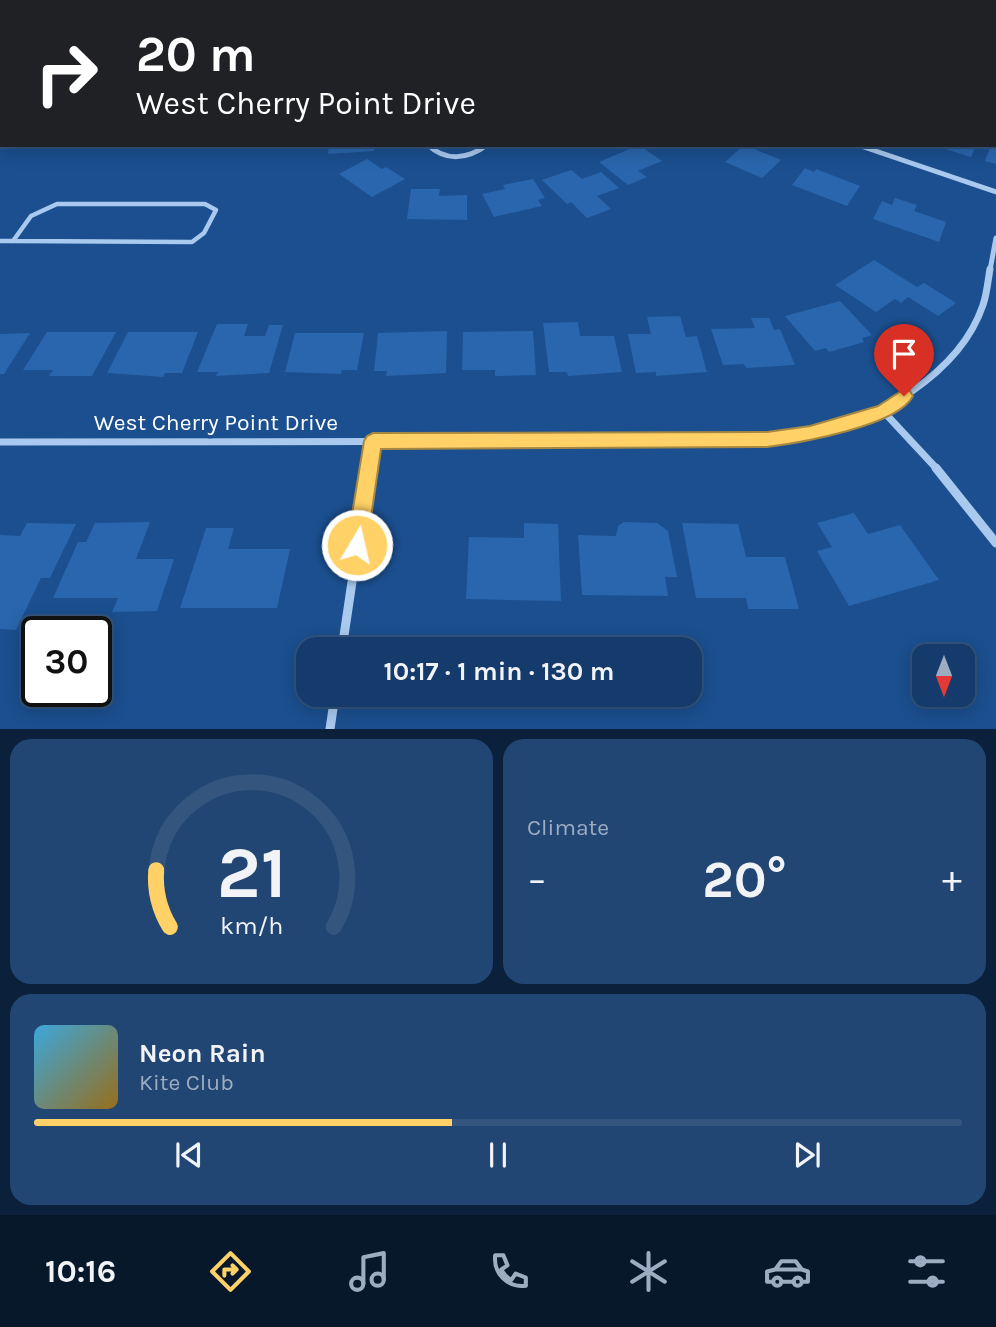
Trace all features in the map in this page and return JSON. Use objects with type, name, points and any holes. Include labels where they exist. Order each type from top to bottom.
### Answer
[{"type":"street","points":[[430,147],[436,153],[458,157],[470,156],[486,147]]},
{"type":"street","points":[[865,147],[996,192]]},
{"type":"street","name":"West Cherry Point Drive","points":[[0,442],[767,439],[810,434],[883,411],[952,357],[971,330],[983,305],[996,239]]},
{"type":"street","points":[[883,411],[923,452],[996,543]]},
{"type":"street","points":[[344,637],[373,441]]},
{"type":"street","points":[[330,729],[333,707]]},
{"type":"lane","points":[[0,241],[192,242],[204,233],[216,210],[205,204],[57,204],[31,216],[13,241]]},
{"type":"building","points":[[329,147],[374,147],[374,151],[328,154]]},
{"type":"building","points":[[634,147],[642,147],[662,161],[638,171],[647,177],[628,185],[599,162]]},
{"type":"building","points":[[742,147],[749,147],[781,160],[762,178],[725,162]]},
{"type":"building","points":[[938,147],[975,147],[971,157]]},
{"type":"building","points":[[990,147],[996,147],[996,164],[985,161]]},
{"type":"building","points":[[367,159],[405,179],[372,197],[339,174]]},
{"type":"building","points":[[805,168],[814,172],[816,169],[860,186],[847,206],[792,185]]},
{"type":"building","points":[[571,170],[582,179],[601,172],[619,188],[597,196],[611,209],[587,218],[571,202],[567,204],[542,180]]},
{"type":"building","points":[[533,179],[545,198],[538,200],[542,206],[494,217],[482,194],[505,189],[503,185]]},
{"type":"building","points":[[411,189],[440,189],[439,196],[467,195],[467,220],[407,219]]},
{"type":"building","points":[[895,198],[917,205],[914,211],[946,222],[939,242],[873,219],[882,201],[892,205]]},
{"type":"building","points":[[874,260],[917,287],[924,283],[956,303],[938,316],[908,297],[901,303],[895,299],[876,312],[835,285]]},
{"type":"building","points":[[840,301],[872,335],[862,338],[864,342],[829,352],[826,348],[815,351],[785,316]]},
{"type":"building","points":[[680,316],[686,337],[697,336],[707,372],[656,376],[656,372],[636,373],[628,334],[651,334],[647,317]]},
{"type":"building","points":[[751,318],[769,318],[774,330],[780,329],[795,365],[746,368],[744,364],[723,365],[711,329],[755,328]]},
{"type":"building","points":[[578,322],[580,336],[614,336],[622,372],[568,376],[567,372],[549,372],[543,323]]},
{"type":"building","points":[[217,324],[248,324],[244,336],[265,336],[269,325],[283,325],[269,373],[216,376],[218,372],[197,372]]},
{"type":"building","points":[[447,331],[446,373],[386,376],[387,371],[374,371],[378,333]]},
{"type":"building","points":[[533,331],[536,375],[495,376],[495,370],[462,370],[463,332]]},
{"type":"building","points":[[47,332],[116,332],[92,376],[49,376],[53,370],[23,370]]},
{"type":"building","points":[[128,332],[198,332],[182,373],[165,373],[163,377],[107,373]]},
{"type":"building","points":[[30,333],[4,374],[0,374],[0,334]]},
{"type":"building","points":[[295,333],[364,333],[357,370],[342,370],[341,374],[285,372]]},
{"type":"building","points":[[854,513],[868,534],[900,525],[939,580],[849,606],[817,551],[832,547],[817,523]]},
{"type":"building","points":[[150,522],[136,559],[174,559],[157,611],[112,612],[118,598],[53,598],[78,542],[86,542],[95,523]]},
{"type":"building","points":[[624,522],[657,523],[668,531],[677,577],[665,577],[668,596],[582,595],[578,535],[616,536],[618,526]]},
{"type":"building","points":[[27,523],[76,524],[50,578],[41,578],[16,630],[0,629],[0,535],[20,536]]},
{"type":"building","points":[[524,523],[558,524],[561,601],[466,599],[469,537],[524,538]]},
{"type":"building","points":[[682,523],[738,524],[746,557],[785,557],[799,609],[748,609],[746,598],[696,598]]},
{"type":"building","points":[[206,528],[234,528],[228,549],[290,549],[277,608],[180,608]]},
{"type":"route","points":[[357,545],[373,441],[767,439],[810,434],[883,411],[904,396]]}]
